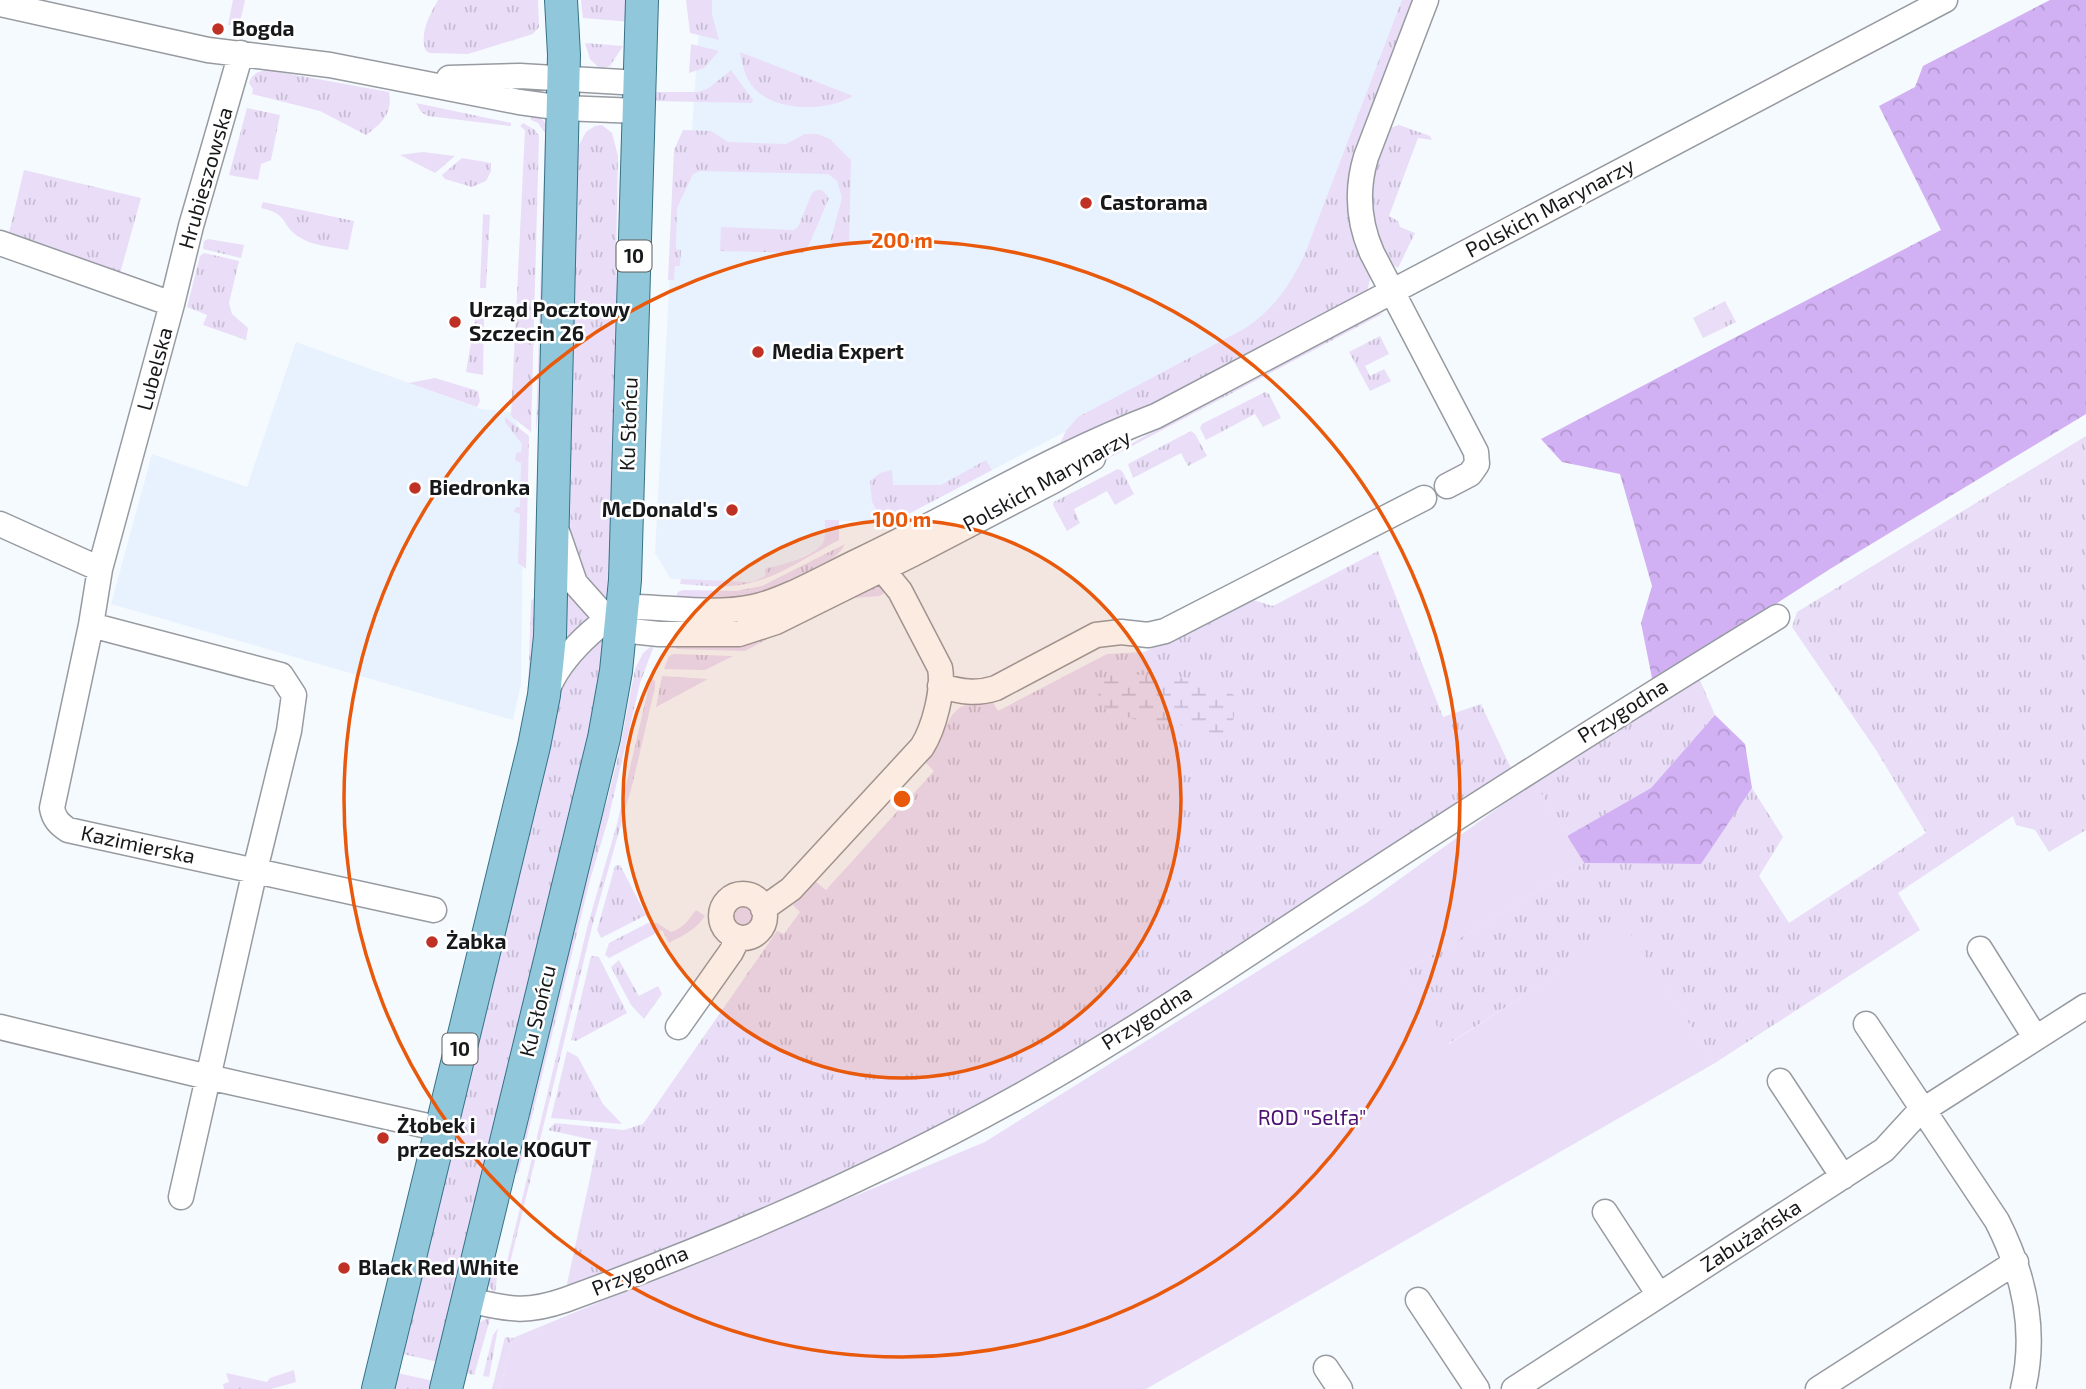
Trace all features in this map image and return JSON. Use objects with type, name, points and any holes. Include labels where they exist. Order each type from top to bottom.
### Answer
[{"type":"main road","name":"10","points":[[378,1389],[542,709],[550,636],[563,92],[561,0]]},
{"type":"main road","name":"Ku Słońcu","points":[[446,1389],[601,752],[613,688],[642,0]]},
{"type":"street","points":[[1426,0],[1370,147],[1360,185],[1360,209],[1364,232],[1476,452],[1477,464],[1470,474],[1447,486]]},
{"type":"street","name":"Polskich Marynarzy","points":[[617,620],[636,607],[730,610],[770,602],[905,538],[1043,466],[1114,432],[1156,416],[1945,0]]},
{"type":"street","points":[[0,4],[176,43],[407,79],[511,76],[563,92],[639,97]]},
{"type":"street","name":"Hrubieszowska","points":[[172,304],[191,226],[241,53]]},
{"type":"street","name":"Lubelska","points":[[0,243],[172,304],[100,569]]},
{"type":"street","name":"Polskich Marynarzy","points":[[617,620],[717,635],[749,631],[775,622],[1053,481],[1118,443],[1156,416]]},
{"type":"street","points":[[940,686],[972,693],[983,692],[996,688],[1096,635],[1121,632],[1148,635],[1164,631],[1424,498]]},
{"type":"street","points":[[542,709],[549,685],[563,663],[585,638],[617,620],[575,583],[561,548],[553,509]]},
{"type":"street","points":[[0,524],[100,569]]},
{"type":"street","name":"Kazimierska","points":[[100,569],[91,625],[52,808],[54,817],[68,830],[435,910]]},
{"type":"street","points":[[763,909],[791,889],[922,747],[934,723],[940,668],[900,591],[882,569]]},
{"type":"street","name":"Przygodna","points":[[468,1300],[521,1310],[541,1308],[565,1300],[754,1226],[947,1134],[1100,1048],[1516,779],[1777,617]]},
{"type":"street","points":[[91,625],[281,675],[295,695],[289,731],[181,1197]]},
{"type":"street","points":[[748,895],[758,900],[765,920],[758,932],[749,937],[738,937],[729,933],[723,923],[722,913],[726,903],[734,896],[748,895]]},
{"type":"street","points":[[678,1027],[738,937]]},
{"type":"street","points":[[1980,949],[2035,1037]]},
{"type":"street","name":"Zabużańska","points":[[1514,1389],[1843,1177],[1892,1143],[1910,1120],[1923,1110],[2085,1006]]},
{"type":"street","points":[[1866,1024],[1997,1221],[2016,1262],[2029,1324],[2028,1361],[2023,1389]]},
{"type":"street","points":[[0,1027],[441,1129]]},
{"type":"street","points":[[1780,1081],[1843,1177]]},
{"type":"street","points":[[1605,1212],[1659,1295]]},
{"type":"street","points":[[1818,1389],[2016,1262]]},
{"type":"street","points":[[1418,1300],[1477,1389]]},
{"type":"street","points":[[1326,1368],[1340,1389]]},
{"type":"shaded area","points":[[701,0],[1411,0],[1292,313],[895,521],[833,521],[831,542],[752,582],[671,579],[655,553],[676,158],[690,158]]},
{"type":"shaded area","points":[[296,342],[481,409],[513,412],[524,441],[521,684],[513,720],[111,604],[152,454],[247,487]]},
{"type":"green space","points":[[233,0],[245,0],[240,22],[237,25],[228,25]]},
{"type":"green space","points":[[438,0],[538,0],[539,27],[533,34],[468,54],[430,53],[424,45],[424,32]]},
{"type":"green space","points":[[581,0],[634,0],[631,22],[583,18]]},
{"type":"green space","points":[[686,0],[712,0],[712,14],[719,40],[690,33]]},
{"type":"green space","points":[[1402,0],[1415,0],[1357,150],[1371,276],[1367,291],[1255,353],[1055,454],[1066,431],[1078,417],[1244,329],[1264,314],[1279,297],[1304,256]]},
{"type":"green space","points":[[2050,0],[2086,0],[2086,414],[1830,569],[1653,683],[1641,623],[1652,586],[1620,474],[1562,462],[1541,439],[1941,230],[1879,106],[1915,87],[1923,66]]},
{"type":"green space","points":[[585,43],[623,46],[610,66],[600,69],[590,59]]},
{"type":"green space","points":[[691,44],[719,51],[704,68],[689,73]]},
{"type":"green space","points":[[740,52],[853,96],[816,107],[775,102],[763,96],[751,84],[744,71]]},
{"type":"green space","points":[[268,70],[389,92],[388,112],[366,135],[320,111],[252,94],[253,89],[249,83],[252,77]]},
{"type":"green space","points":[[731,70],[753,100],[752,103],[653,101],[653,92],[698,92],[709,88]]},
{"type":"green space","points":[[416,103],[511,123],[511,126],[428,116],[421,112]]},
{"type":"green space","points":[[247,108],[280,115],[271,160],[261,164],[258,180],[229,175]]},
{"type":"green space","points":[[530,113],[540,117],[549,127],[546,363],[536,431],[545,133],[538,123],[531,120]]},
{"type":"green space","points":[[523,123],[535,130],[539,136],[531,432],[511,416],[525,130],[520,126]]},
{"type":"green space","points":[[602,125],[612,133],[618,156],[616,256],[620,432],[610,604],[582,577],[570,540],[571,438],[567,350],[570,176],[578,147],[586,132]]},
{"type":"green space","points":[[1399,125],[1430,136],[1432,140],[1418,138],[1389,216],[1398,221],[1400,227],[1415,233],[1398,268],[1388,259],[1380,241],[1371,196],[1374,171],[1384,143],[1390,128]]},
{"type":"green space","points":[[683,130],[711,131],[728,142],[786,144],[805,134],[818,134],[830,139],[851,160],[849,244],[839,246],[830,242],[842,198],[837,181],[828,174],[701,171],[693,174],[677,208],[676,249],[681,250],[680,266],[675,266],[674,280],[668,280],[674,150]]},
{"type":"green space","points":[[422,152],[455,156],[435,173],[400,155]]},
{"type":"green space","points":[[462,158],[491,163],[491,171],[486,181],[472,187],[445,179],[442,175]]},
{"type":"green space","points":[[24,170],[141,198],[119,277],[8,237]]},
{"type":"green space","points":[[822,190],[829,198],[803,253],[720,251],[721,227],[793,230],[798,227],[812,193]]},
{"type":"green space","points":[[263,202],[354,221],[348,250],[304,240],[293,233],[276,213],[261,208]]},
{"type":"green space","points":[[483,214],[490,215],[486,288],[480,288]]},
{"type":"green space","points":[[208,239],[244,245],[241,258],[203,249],[204,241]]},
{"type":"green space","points":[[204,253],[239,261],[229,303],[232,314],[248,328],[246,340],[203,325],[207,315],[187,307],[200,256]]},
{"type":"green space","points":[[1725,301],[1736,322],[1703,338],[1693,318]]},
{"type":"green space","points":[[1384,313],[1094,465],[1201,404],[1370,316]]},
{"type":"green space","points":[[476,314],[484,316],[483,375],[466,372]]},
{"type":"green space","points":[[1380,336],[1389,354],[1365,366],[1370,376],[1384,369],[1391,381],[1370,391],[1349,352]]},
{"type":"green space","points":[[435,378],[478,391],[480,401],[477,407],[409,383]]},
{"type":"green space","points":[[1265,392],[1269,394],[1281,418],[1263,427],[1255,414],[1206,440],[1200,428],[1202,424]]},
{"type":"green space","points":[[505,417],[529,436],[526,569],[518,563],[520,514],[514,512],[516,507],[520,507],[521,463],[515,460],[516,453],[521,452],[522,444],[505,422]]},
{"type":"green space","points":[[1191,431],[1207,456],[1188,466],[1181,453],[1133,478],[1128,464]]},
{"type":"green space","points":[[2086,436],[2086,830],[2049,852],[2035,830],[2016,825],[2013,816],[1898,893],[1920,930],[1715,1063],[1627,930],[1448,1044],[1402,973],[1584,863],[1701,864],[1752,788],[1783,837],[1759,876],[1789,923],[1926,833],[1876,750],[1792,627],[1797,612]]},
{"type":"green space","points":[[986,460],[992,470],[895,521],[882,520],[872,502],[870,481],[880,473],[892,470],[893,485],[941,485]]},
{"type":"green space","points":[[1118,469],[1122,471],[1134,494],[1115,505],[1107,491],[1074,509],[1080,523],[1067,531],[1053,505],[1054,502]]},
{"type":"green space","points":[[825,520],[839,520],[839,540],[779,573],[753,582],[733,586],[680,584],[681,579],[752,582],[765,576],[766,568],[797,560],[819,547],[825,537]]},
{"type":"green space","points":[[845,544],[816,570],[757,596],[729,600],[675,599],[678,592],[683,590],[736,591],[762,586]]},
{"type":"green space","points":[[1378,551],[1443,717],[1481,704],[1516,779],[1023,1093],[572,1298],[567,1284],[598,1141],[548,1130],[555,1123],[624,1130],[643,1124],[777,931],[784,934],[800,912],[793,905],[815,881],[826,890],[934,771],[924,761],[959,708],[970,703],[992,701],[998,711],[1107,654],[1144,652],[1253,600],[1273,606]]},
{"type":"green space","points":[[562,569],[599,619],[558,658]]},
{"type":"green space","points":[[877,584],[888,590],[880,596],[840,599]]},
{"type":"green space","points":[[538,595],[531,690],[528,692],[531,601]]},
{"type":"green space","points":[[782,631],[745,651],[674,647],[674,641]]},
{"type":"green space","points":[[606,634],[609,658],[443,1363],[398,1353],[553,703],[576,660]]},
{"type":"green space","points":[[655,643],[640,683],[518,1173],[510,1171],[586,860],[607,801],[619,753],[635,669],[643,653]]},
{"type":"green space","points":[[669,656],[733,656],[705,670],[664,669]]},
{"type":"green space","points":[[1113,674],[1173,676],[1230,691],[1236,698],[1231,739],[1215,742],[1181,725],[1146,723],[1106,710],[1095,688]]},
{"type":"green space","points":[[662,676],[708,679],[656,707]]},
{"type":"green space","points":[[1698,676],[1715,715],[1651,788],[1567,836],[1534,782]]},
{"type":"green space","points":[[651,677],[655,681],[655,687],[633,782],[592,927],[510,1263],[507,1262],[588,924],[617,824]]},
{"type":"green space","points":[[1715,715],[1745,744],[1752,788],[1701,864],[1584,863],[1567,836],[1651,788]]},
{"type":"green space","name":"ROD \"Selfa\"","points":[[1534,782],[1584,863],[1402,973],[1449,1044],[1627,929],[1715,1063],[1146,1389],[500,1389],[513,1338],[985,1142],[1368,902]]},
{"type":"green space","points":[[620,865],[646,915],[601,938],[597,930],[615,866]]},
{"type":"green space","points":[[743,904],[752,907],[755,916],[752,925],[743,928],[734,925],[731,916],[734,907]]},
{"type":"green space","points":[[696,910],[705,916],[698,925],[669,943],[662,930],[609,958],[605,955],[609,943],[648,923],[657,923],[671,932],[675,931]]},
{"type":"green space","points":[[591,956],[599,957],[627,1013],[576,1041],[571,1040]]},
{"type":"green space","points":[[619,960],[639,996],[658,986],[662,994],[644,1019],[631,1005],[611,967]]},
{"type":"green space","points":[[567,1051],[578,1057],[603,1104],[622,1124],[551,1118]]},
{"type":"green space","points":[[487,1266],[498,1268],[495,1295],[487,1283]]},
{"type":"green space","points":[[491,1316],[474,1375],[460,1372],[477,1324]]},
{"type":"green space","points":[[498,1328],[489,1377],[483,1376],[493,1335]]},
{"type":"green space","points":[[505,1337],[513,1338],[500,1389],[492,1389]]},
{"type":"green space","points":[[294,1370],[296,1382],[271,1389],[224,1389],[223,1384],[229,1382],[226,1373],[267,1382],[270,1378]]},
{"type":"green space","points":[[393,1372],[438,1382],[437,1389],[389,1389]]},
{"type":"place","name":"Bogda","points":[[218,29]]},
{"type":"place","name":"Castorama","points":[[1086,203]]},
{"type":"place","name":"Urząd Pocztowy Szczecin 26","points":[[455,322]]},
{"type":"place","name":"Media Expert","points":[[758,352]]},
{"type":"place","name":"Biedronka","points":[[415,488]]},
{"type":"place","name":"McDonald's","points":[[732,510]]},
{"type":"place","name":"Żabka","points":[[432,942]]},
{"type":"place","name":"Żłobek i przedszkole KOGUT","points":[[383,1138]]},
{"type":"place","name":"Black Red White","points":[[344,1268]]}]
